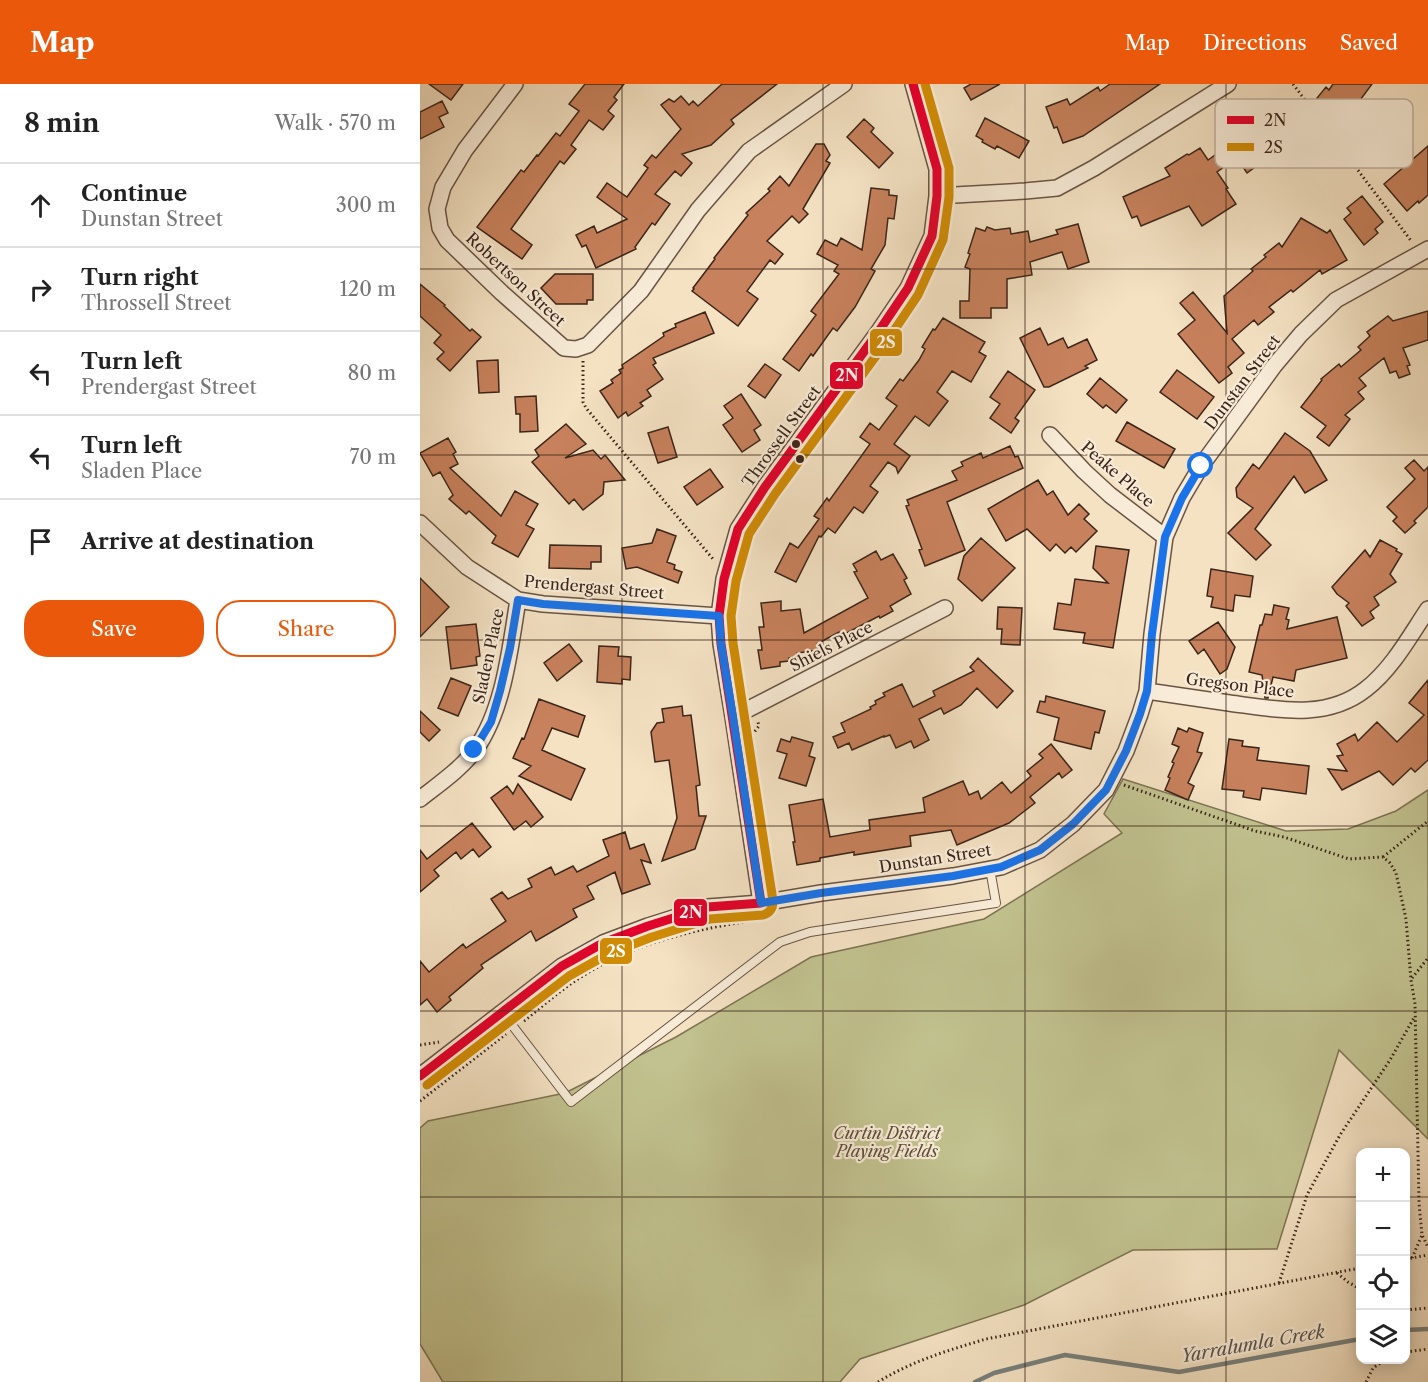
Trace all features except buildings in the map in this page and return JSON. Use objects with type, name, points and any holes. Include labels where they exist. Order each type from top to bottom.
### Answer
[{"type":"street","name":"Robertson Street","points":[[515,84],[465,150],[443,187],[437,209],[440,228],[447,240],[494,286],[564,348],[582,347]]},
{"type":"street","points":[[582,347],[588,345],[641,291],[698,210],[749,151],[844,84]]},
{"type":"street","name":"Throssell Street","points":[[761,903],[721,644],[719,616],[724,579],[738,529],[765,487],[879,332],[908,288],[932,236],[937,195],[937,169],[913,84]]},
{"type":"street","points":[[937,195],[1057,188],[1094,168],[1228,84]]},
{"type":"street","name":"Dunstan Street","points":[[420,1076],[562,966],[603,943],[708,907],[761,903],[1001,867],[1040,850],[1073,824],[1106,790],[1126,751],[1140,714],[1147,691],[1165,537],[1182,498],[1201,466],[1274,366],[1301,334],[1336,300],[1424,251]]},
{"type":"street","name":"Peake Place","points":[[1050,435],[1110,495],[1165,537]]},
{"type":"street","name":"Prendergast Street","points":[[420,523],[467,567],[518,600],[543,604],[719,616]]},
{"type":"street","name":"Sladen Place","points":[[420,799],[448,778],[474,750],[491,722],[510,648],[518,600]]},
{"type":"street","name":"Shiels Place","points":[[733,717],[945,608]]},
{"type":"street","name":"Gregson Place","points":[[1147,691],[1283,711],[1314,711],[1335,706],[1355,698],[1376,681],[1392,662],[1428,609]]},
{"type":"lane","points":[[502,1012],[571,1102],[780,942],[810,932],[996,903],[990,869]]},
{"type":"path","points":[[1293,84],[1305,99]]},
{"type":"path","points":[[1359,168],[1424,251]]},
{"type":"path","points":[[582,347],[583,402],[586,408],[718,564]]},
{"type":"path","points":[[751,737],[759,726],[758,722]]},
{"type":"path","points":[[1111,781],[1255,831],[1284,837],[1349,859],[1383,857],[1428,821]]},
{"type":"path","points":[[1383,857],[1396,873],[1406,919],[1416,1015],[1419,1203],[1422,1235],[1428,1247]]},
{"type":"path","points":[[1411,980],[1428,957]]},
{"type":"path","points":[[1280,1283],[1307,1195],[1340,1135],[1390,1060],[1416,1015]]},
{"type":"path","points":[[1412,1258],[1422,1235]]},
{"type":"path","points":[[1412,1258],[1428,1255]]},
{"type":"path","points":[[878,1382],[942,1352],[986,1339],[1356,1269]]},
{"type":"path","points":[[1336,1272],[1356,1287]]},
{"type":"path","points":[[1410,1310],[1428,1308]]},
{"type":"path","points":[[1410,1351],[1428,1349]]},
{"type":"path","points":[[1366,1382],[1379,1364]]},
{"type":"green space","name":"Curtin District Playing Fields","points":[[1123,779],[1286,831],[1348,829],[1396,811],[1428,790],[1428,1139],[1339,1050],[1277,1249],[1133,1250],[1024,1305],[860,1359],[840,1382],[443,1382],[420,1344],[420,1128],[428,1121],[565,1093],[676,1037],[811,957],[984,919],[1122,833],[1104,814]]},
{"type":"waterway","name":"Yarralumla Creek","points":[[1410,1330],[1428,1329]]},
{"type":"waterway","name":"Yarralumla Creek","points":[[975,1382],[994,1373],[1065,1355],[1179,1372],[1356,1340]]},
{"type":"transit line","name":"2N","points":[[420,1076],[562,966],[603,943],[708,907],[761,903],[721,644],[719,616],[724,579],[738,529],[765,487],[908,288],[932,236],[937,196],[937,169],[913,84]]},
{"type":"transit line","name":"2S","points":[[427,1085],[569,976],[608,954],[710,919],[763,915],[772,908],[773,901],[733,643],[731,616],[736,581],[749,534],[775,494],[918,295],[943,240],[949,197],[949,168],[925,84]]},
{"type":"route","points":[[474,750],[491,722],[510,648],[518,600],[543,604],[719,616],[721,644],[761,903],[1001,867],[1040,850],[1073,824],[1106,790],[1126,751],[1147,691],[1165,537],[1182,498],[1201,466]]}]
